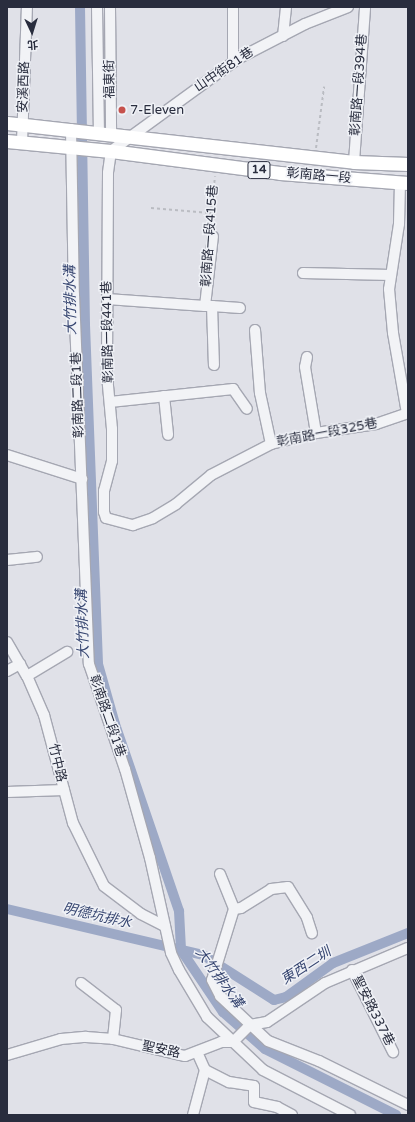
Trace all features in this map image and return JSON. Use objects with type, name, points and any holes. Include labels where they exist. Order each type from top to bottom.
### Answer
[{"type":"main road","name":"14","points":[[7,123],[105,133]]},
{"type":"main road","name":"彰南路一段","points":[[105,133],[354,162],[408,164]]},
{"type":"main road","points":[[95,149],[105,133]]},
{"type":"main road","name":"福東街","points":[[105,133],[111,151]]},
{"type":"main road","name":"14","points":[[7,141],[111,151]]},
{"type":"main road","name":"彰南路一段","points":[[111,151],[216,165],[404,183]]},
{"type":"street","name":"安溪西路","points":[[22,142],[27,7]]},
{"type":"street","name":"福東街","points":[[97,7],[98,77],[105,133]]},
{"type":"street","name":"福東街","points":[[105,133],[110,77],[110,7]]},
{"type":"street","points":[[233,7],[233,62]]},
{"type":"street","points":[[282,36],[286,7]]},
{"type":"street","name":"山中街81巷","points":[[111,151],[233,62],[282,36],[348,7]]},
{"type":"street","name":"彰南路一段394巷","points":[[354,162],[365,7]]},
{"type":"street","points":[[98,39],[110,38]]},
{"type":"street","points":[[98,77],[110,77]]},
{"type":"street","name":"彰南路二段1巷","points":[[71,129],[89,664],[125,768],[150,858],[172,953],[207,1017],[263,1070],[350,1115]]},
{"type":"street","name":"彰南路一段441巷","points":[[104,512],[104,491],[112,461],[110,402],[107,374],[108,173],[111,151]]},
{"type":"street","points":[[404,183],[389,289],[393,332],[407,413]]},
{"type":"street","name":"彰南路一段415巷","points":[[107,299],[209,306],[213,236]]},
{"type":"street","points":[[303,273],[391,275]]},
{"type":"street","points":[[214,365],[209,306],[240,308]]},
{"type":"street","points":[[255,330],[260,393],[271,444]]},
{"type":"street","points":[[307,357],[305,367],[316,433]]},
{"type":"street","points":[[110,402],[233,389],[247,409]]},
{"type":"street","points":[[164,396],[168,436]]},
{"type":"street","name":"彰南路一段325巷","points":[[104,512],[106,518],[133,525],[153,518],[176,504],[211,475],[271,444],[316,433],[376,424],[407,413]]},
{"type":"street","points":[[7,455],[82,479]]},
{"type":"street","points":[[7,560],[37,557]]},
{"type":"street","name":"竹中路","points":[[7,642],[27,676],[46,722],[73,823],[104,886],[141,914],[165,926]]},
{"type":"street","points":[[27,676],[67,652]]},
{"type":"street","points":[[7,671],[20,664]]},
{"type":"street","points":[[7,792],[64,790]]},
{"type":"street","points":[[220,874],[234,909],[213,969],[212,980],[220,996],[268,1041],[319,1061],[408,1105]]},
{"type":"street","points":[[234,909],[283,886],[288,887],[308,918],[312,933]]},
{"type":"street","points":[[233,1042],[250,1025],[267,1022],[325,983],[352,970],[408,948]]},
{"type":"street","name":"聖安路337巷","points":[[352,970],[393,1052]]},
{"type":"street","points":[[81,983],[116,1010],[113,1039]]},
{"type":"street","name":"聖安路","points":[[7,1055],[60,1039],[86,1037],[113,1039],[185,1056],[221,1042],[233,1042]]},
{"type":"street","points":[[193,1115],[205,1070],[197,1052]]},
{"type":"street","points":[[205,1070],[229,1082],[254,1086],[254,1102],[277,1107],[292,1115]]},
{"type":"path","points":[[315,158],[324,88]]},
{"type":"path","name":"彰南路一段415巷","points":[[213,236],[210,213],[216,165]]},
{"type":"path","points":[[151,208],[210,213]]},
{"type":"waterway","name":"大竹排水溝","points":[[80,7],[85,325],[98,664],[115,724],[179,911],[181,950],[223,1012],[265,1049],[396,1115]]},
{"type":"waterway","name":"東西二圳","points":[[7,909],[203,955],[274,1000],[286,997],[333,963],[408,933]]},
{"type":"place","name":"7-Eleven","points":[[122,110]]},
{"type":"water label","name":"明德坑排水","points":[[97,916]]}]
